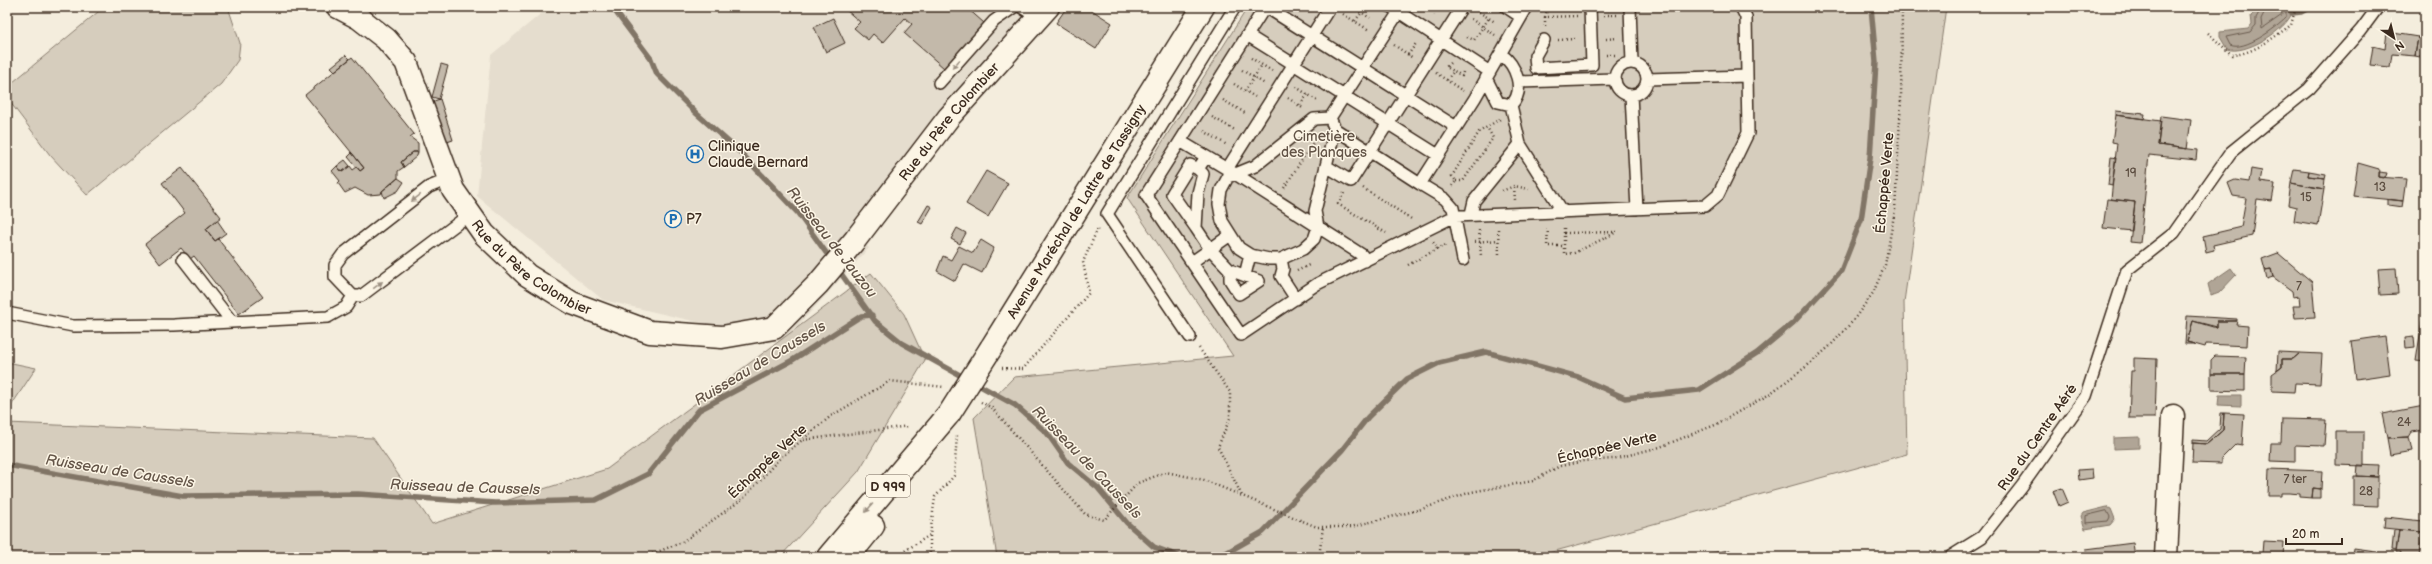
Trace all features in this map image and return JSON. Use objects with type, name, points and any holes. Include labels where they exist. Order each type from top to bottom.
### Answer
[{"type":"street","name":"Rue du Père Colombier","points":[[338,7],[359,18],[386,39],[406,62],[453,190],[484,234],[527,275],[572,303],[650,332],[722,338],[774,328],[826,274],[855,240],[949,117],[1036,11]]},
{"type":"street","name":"Avenue Maréchal de Lattre de Tassigny","points":[[953,424],[990,348],[1203,7]]},
{"type":"street","points":[[2166,557],[2173,416]]},
{"type":"street","name":"D 999","points":[[828,557],[953,424]]},
{"type":"street","points":[[848,557],[953,424]]},
{"type":"lane","points":[[939,83],[994,21],[1014,7]]},
{"type":"lane","points":[[1190,336],[1107,214],[1235,7]]},
{"type":"lane","points":[[1456,127],[1406,94],[1265,7],[1146,195],[1241,335],[1317,284],[1455,216],[1472,214],[1497,215],[1705,206],[1718,195],[1748,134],[1746,17],[1741,7]]},
{"type":"lane","points":[[1420,184],[1475,98],[1524,12],[1506,7]]},
{"type":"lane","points":[[1630,7],[1632,63]]},
{"type":"lane","name":"Rue du Centre Aéré","points":[[1950,557],[1982,537],[2022,486],[2086,396],[2127,270],[2174,233],[2231,152],[2309,89],[2361,30],[2378,7]]},
{"type":"lane","points":[[1227,169],[1238,142],[1294,64],[1312,35],[1334,9]]},
{"type":"lane","points":[[1330,118],[1382,38],[1397,9],[1441,39],[1488,75],[1498,102],[1512,108]]},
{"type":"lane","points":[[1326,166],[1351,182],[1460,9]]},
{"type":"lane","points":[[1544,40],[1535,56],[1536,68],[1592,65],[1590,11]]},
{"type":"lane","points":[[1248,35],[1438,155]]},
{"type":"lane","points":[[1501,54],[1510,62],[1518,82],[1519,92],[1512,108],[1520,144],[1563,212]]},
{"type":"lane","points":[[1632,63],[1642,68],[1647,79],[1642,90],[1631,95],[1619,91],[1614,79],[1620,68],[1632,63]]},
{"type":"lane","points":[[1647,79],[1747,76]]},
{"type":"lane","points":[[1518,82],[1614,79]]},
{"type":"lane","points":[[1631,95],[1637,209]]},
{"type":"lane","points":[[1330,118],[1335,129],[1445,199],[1453,208],[1463,260]]},
{"type":"lane","points":[[1330,118],[1314,119],[1255,166],[1228,178],[1221,190],[1219,204],[1222,221],[1229,236],[1239,248],[1250,255],[1269,259],[1281,259],[1303,249],[1314,239],[1318,227],[1315,211],[1335,129]]},
{"type":"lane","points":[[1180,141],[1237,175],[1362,255],[1365,261]]},
{"type":"lane","points":[[1472,214],[1474,201],[1520,144]]},
{"type":"lane","points":[[1198,169],[1206,156]]},
{"type":"lane","points":[[1196,228],[1198,193],[1203,174],[1190,164],[1172,194],[1210,249],[1230,270],[1259,281],[1239,294],[1230,280],[1230,270]]},
{"type":"lane","points":[[449,179],[430,187],[343,254],[335,265],[335,277],[353,296],[361,296],[374,288],[470,214]]},
{"type":"lane","points":[[1192,262],[1229,236]]},
{"type":"lane","points":[[1245,275],[1250,255]]},
{"type":"lane","points":[[183,259],[232,322]]},
{"type":"lane","points":[[1281,259],[1283,269],[1281,276],[1296,299]]},
{"type":"lane","points":[[7,313],[73,326],[232,322],[328,317],[346,307],[353,296]]},
{"type":"path","points":[[1353,7],[1370,18]]},
{"type":"path","points":[[1433,7],[1434,16]]},
{"type":"path","points":[[1544,40],[1545,17],[1548,7]]},
{"type":"path","name":"Échappée Verte","points":[[980,401],[992,408],[1085,514],[1104,520],[1138,483],[1166,472],[1204,480],[1293,517],[1323,526],[1351,527],[1422,509],[1471,492],[1510,487],[1533,481],[1560,466],[1585,461],[1613,459],[1653,448],[1715,425],[1768,395],[1807,366],[1852,322],[1873,293],[1885,265],[1895,210],[1901,101],[1902,7]]},
{"type":"path","points":[[2208,33],[2232,55],[2241,54],[2257,47],[2291,25],[2296,8]]},
{"type":"path","points":[[1334,9],[1425,65],[1475,98]]},
{"type":"path","points":[[1460,9],[1507,43]]},
{"type":"path","points":[[1545,17],[1590,11],[1618,14]]},
{"type":"path","points":[[1355,21],[1362,12]]},
{"type":"path","points":[[1479,12],[1495,22]]},
{"type":"path","points":[[1467,36],[1474,40],[1489,18]]},
{"type":"path","points":[[1408,55],[1417,42]]},
{"type":"path","points":[[1250,58],[1276,74]]},
{"type":"path","points":[[1450,63],[1446,67],[1462,76],[1464,69]]},
{"type":"path","points":[[1245,91],[1262,65]]},
{"type":"path","points":[[1448,80],[1454,71]]},
{"type":"path","points":[[1234,84],[1258,100]]},
{"type":"path","points":[[1296,87],[1318,101]]},
{"type":"path","points":[[1300,105],[1308,94]]},
{"type":"path","points":[[1456,181],[1452,176],[1479,132],[1512,108]]},
{"type":"path","points":[[1205,126],[1203,130],[1228,145],[1238,142],[1237,131],[1212,116],[1208,123]]},
{"type":"path","points":[[1276,200],[1330,118]]},
{"type":"path","points":[[1456,181],[1463,181],[1494,138],[1487,127]]},
{"type":"path","points":[[1445,199],[1456,181]]},
{"type":"path","points":[[1394,246],[1386,234],[1338,204],[1351,182],[1426,231],[1437,249],[1408,265]]},
{"type":"path","points":[[1502,191],[1514,186],[1529,189]]},
{"type":"path","points":[[1563,212],[1564,254],[1574,254],[1617,232],[1564,233]]},
{"type":"path","points":[[1000,368],[1023,369],[1089,293],[1083,262],[1096,232],[1107,214]]},
{"type":"path","points":[[1497,215],[1499,254]]},
{"type":"path","points":[[1479,226],[1481,256]]},
{"type":"path","points":[[1558,228],[1564,227]]},
{"type":"path","points":[[1552,228],[1546,228],[1547,246],[1564,246]]},
{"type":"path","points":[[1190,336],[1230,392],[1230,418],[1218,447],[1242,496]]},
{"type":"path","name":"Échappée Verte","points":[[646,557],[682,542],[744,498],[778,460],[831,416],[890,381],[948,387]]},
{"type":"path","points":[[930,557],[930,535],[934,496],[954,476],[953,424]]},
{"type":"path","points":[[802,440],[909,426]]},
{"type":"path","points":[[1319,557],[1323,526]]},
{"type":"path","points":[[900,557],[903,552],[930,535]]},
{"type":"shaded area","name":"Clinique Claude Bernard","points":[[549,7],[1037,7],[942,112],[848,230],[869,248],[783,342],[603,300],[477,196],[491,55]]},
{"type":"green space","points":[[104,7],[228,7],[240,43],[238,60],[221,84],[87,195],[50,155],[7,98],[7,87]]},
{"type":"green space","name":"Cimetière des Planques","points":[[1248,7],[1946,7],[1904,302],[1907,454],[1548,553],[1511,557],[997,557],[974,418],[1014,377],[1233,356],[1127,198]]},
{"type":"green space","points":[[871,273],[904,314],[925,360],[858,472],[780,557],[7,557],[7,423],[373,438],[432,524],[607,469]]},
{"type":"green space","points":[[7,362],[36,368],[7,412]]},
{"type":"water","points":[[2260,7],[2290,7],[2292,13],[2282,27],[2264,40],[2244,49],[2227,49],[2220,37],[2220,32],[2248,29],[2252,24],[2251,16]]},
{"type":"water","points":[[2231,268],[2236,275],[2219,293],[2211,296],[2208,284]]},
{"type":"water","points":[[2219,395],[2241,395],[2241,406],[2218,405]]},
{"type":"water","points":[[2139,437],[2139,448],[2113,449],[2113,438]]},
{"type":"water","points":[[2107,507],[2111,509],[2115,519],[2110,525],[2085,529],[2081,516],[2083,513]]},
{"type":"building","points":[[846,7],[966,7],[984,23],[944,68],[904,33],[912,24],[905,18],[883,43],[873,34],[868,40],[854,28],[860,22],[845,9]]},
{"type":"building","points":[[1067,7],[1087,7],[1112,23],[1096,49],[1056,23]]},
{"type":"building","points":[[833,18],[845,43],[826,52],[814,27]]},
{"type":"building","points":[[2387,32],[2418,37],[2415,56],[2392,54],[2390,67],[2370,65],[2373,46],[2385,49]]},
{"type":"building","points":[[2418,37],[2425,37],[2425,58],[2415,56]]},
{"type":"building","points":[[346,55],[350,59],[335,71],[331,67]]},
{"type":"building","points":[[352,57],[414,134],[410,137],[418,143],[418,152],[413,152],[401,162],[404,167],[398,171],[398,178],[382,191],[381,194],[368,195],[355,188],[345,193],[338,183],[340,181],[332,171],[337,166],[342,172],[350,166],[353,170],[357,167],[360,171],[364,168],[305,95]]},
{"type":"building","points":[[441,64],[448,66],[439,99],[432,97]]},
{"type":"building","points":[[440,99],[453,140],[444,143],[431,102]]},
{"type":"building","points":[[2116,111],[2145,114],[2144,119],[2116,115]]},
{"type":"building","points":[[2116,115],[2161,121],[2158,145],[2197,150],[2196,160],[2149,155],[2140,243],[2130,242],[2135,202],[2111,199],[2117,143],[2112,142]]},
{"type":"building","points":[[2161,116],[2191,120],[2187,149],[2158,145]]},
{"type":"building","points":[[413,152],[418,152],[417,156],[404,167],[401,162]]},
{"type":"building","points":[[352,153],[364,168],[360,171],[348,157]]},
{"type":"building","points":[[2111,157],[2116,158],[2112,186],[2108,185]]},
{"type":"building","points":[[345,160],[350,166],[342,172],[337,166]]},
{"type":"building","points":[[2358,163],[2379,169],[2378,177],[2406,179],[2403,201],[2353,196]]},
{"type":"building","points":[[182,168],[221,217],[206,229],[215,241],[218,239],[263,297],[239,314],[194,256],[190,259],[181,248],[160,264],[145,244],[185,213],[162,183]]},
{"type":"building","points":[[2251,169],[2262,171],[2260,182],[2275,184],[2272,201],[2257,199],[2252,236],[2213,245],[2214,250],[2206,252],[2203,236],[2241,227],[2246,198],[2233,196],[2228,183],[2235,180],[2249,182]]},
{"type":"building","points":[[2294,169],[2309,171],[2308,176],[2325,178],[2324,189],[2291,183]]},
{"type":"building","points":[[986,171],[1008,183],[988,217],[966,204]]},
{"type":"building","points":[[2309,171],[2326,174],[2325,178],[2308,176]]},
{"type":"building","points":[[2378,172],[2387,173],[2383,178],[2378,177]]},
{"type":"building","points":[[398,178],[404,182],[398,191],[384,198],[382,191]]},
{"type":"building","points":[[2291,183],[2324,189],[2318,225],[2294,221],[2296,207],[2288,205]]},
{"type":"building","points":[[2107,199],[2135,202],[2132,231],[2103,228]]},
{"type":"building","points":[[2388,199],[2403,201],[2402,207],[2388,205]]},
{"type":"building","points":[[928,205],[932,207],[922,224],[918,222]]},
{"type":"building","points":[[217,220],[226,233],[215,241],[206,229]]},
{"type":"building","points":[[957,228],[966,233],[960,244],[951,239]]},
{"type":"building","points":[[981,240],[994,248],[982,273],[964,264],[955,281],[937,271],[943,256],[951,260],[959,246],[973,253]]},
{"type":"building","points":[[2278,253],[2312,282],[2315,317],[2295,318],[2293,306],[2301,306],[2300,296],[2293,297],[2292,291],[2273,277],[2271,269],[2265,270],[2262,259]]},
{"type":"building","points":[[2396,268],[2398,294],[2380,295],[2378,269]]},
{"type":"building","points":[[2271,269],[2273,277],[2267,279],[2265,270]]},
{"type":"building","points":[[2187,316],[2237,319],[2237,321],[2217,321],[2217,327],[2193,321],[2187,342],[2195,344],[2185,344]]},
{"type":"building","points":[[2193,321],[2213,327],[2217,327],[2217,321],[2237,321],[2236,325],[2248,326],[2247,346],[2206,344],[2205,347],[2187,342]]},
{"type":"building","points":[[2422,322],[2425,323],[2425,362],[2416,361]]},
{"type":"building","points":[[2385,336],[2390,374],[2356,379],[2351,341]]},
{"type":"building","points":[[2414,337],[2415,347],[2406,348],[2405,338]]},
{"type":"building","points":[[2278,352],[2300,353],[2293,359],[2282,359],[2282,367],[2277,371]]},
{"type":"building","points":[[2300,353],[2322,354],[2320,384],[2295,383],[2294,392],[2272,391],[2272,374],[2282,367],[2282,359],[2293,359]]},
{"type":"building","points":[[2215,356],[2246,357],[2245,374],[2211,374],[2211,360]]},
{"type":"building","points":[[2134,358],[2157,359],[2155,418],[2129,418],[2131,371],[2134,371]]},
{"type":"building","points":[[2211,374],[2245,374],[2245,391],[2211,390]]},
{"type":"building","points":[[2424,406],[2425,430],[2412,432],[2409,437],[2387,438],[2382,414]]},
{"type":"building","points":[[2221,413],[2224,413],[2223,430],[2207,444],[2193,443],[2193,440],[2206,441],[2220,428]]},
{"type":"building","points":[[2224,413],[2244,414],[2242,445],[2236,444],[2221,459],[2221,464],[2192,463],[2193,443],[2207,444],[2223,430]]},
{"type":"building","points":[[2282,419],[2326,420],[2324,446],[2295,445],[2295,462],[2270,461],[2271,443],[2281,443]]},
{"type":"building","points":[[2336,432],[2364,432],[2364,466],[2336,465]]},
{"type":"building","points":[[2409,437],[2412,451],[2390,455],[2387,438]]},
{"type":"building","points":[[2358,465],[2379,466],[2378,477],[2357,476]]},
{"type":"building","points":[[2092,469],[2093,478],[2079,480],[2078,470]]},
{"type":"building","points":[[2269,469],[2322,471],[2321,489],[2313,488],[2312,498],[2299,497],[2299,494],[2290,493],[2281,493],[2281,496],[2268,496]]},
{"type":"building","points":[[2354,476],[2378,477],[2378,506],[2354,505]]},
{"type":"building","points":[[2062,488],[2068,502],[2059,506],[2053,491]]},
{"type":"building","points":[[2313,488],[2321,489],[2321,498],[2312,498]]},
{"type":"building","points":[[2385,517],[2423,521],[2422,532],[2384,528]]},
{"type":"building","points":[[2394,530],[2399,530],[2396,551],[2392,550]]},
{"type":"building","points":[[2399,530],[2422,532],[2419,557],[2400,557],[2401,553],[2396,553]]},
{"type":"building","points":[[2263,541],[2284,542],[2283,557],[2258,557],[2262,554]]},
{"type":"building","points":[[2133,543],[2135,557],[2087,557],[2086,549]]},
{"type":"building","points":[[2354,548],[2376,551],[2375,557],[2353,556]]},
{"type":"building","points":[[1730,550],[1731,557],[1707,557],[1706,554]]},
{"type":"building","points":[[2246,552],[2262,554],[2258,557],[2246,557]]},
{"type":"waterway","name":"Ruisseau de Jauzou","points":[[612,7],[651,59],[657,74],[697,114],[741,153],[797,212],[832,261]]},
{"type":"waterway","name":"Ruisseau de Caussels","points":[[1203,557],[1226,553],[1263,532],[1342,450],[1368,417],[1407,379],[1439,363],[1486,352],[1578,377],[1625,398],[1699,390],[1757,353],[1793,323],[1841,271],[1861,220],[1870,158],[1876,62],[1871,7]]},
{"type":"waterway","points":[[2292,13],[2301,12],[2310,7]]},
{"type":"waterway","name":"Ruisseau de Caussels","points":[[837,268],[875,321],[902,343],[965,378]]},
{"type":"waterway","name":"Ruisseau de Caussels","points":[[7,465],[183,496],[358,494],[495,503],[596,500],[648,474],[699,410],[791,361],[861,316],[872,315]]},
{"type":"waterway","name":"Ruisseau de Caussels","points":[[975,383],[1015,405],[1047,433],[1068,463],[1098,488],[1127,523],[1154,547],[1181,557]]},
{"type":"place","name":"Clinique Claude Bernard","points":[[695,154]]},
{"type":"place","name":"P7","points":[[673,219]]}]
